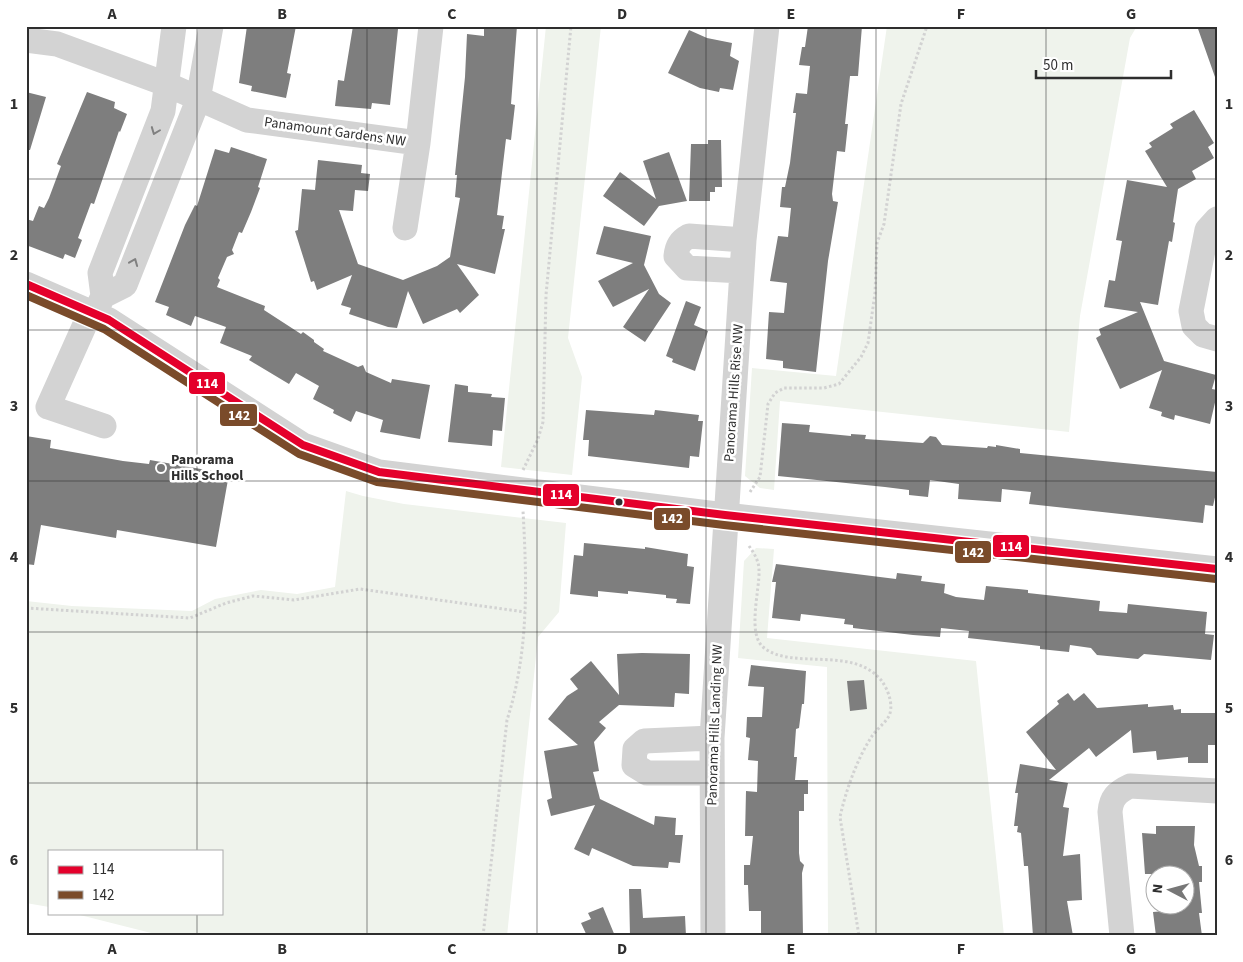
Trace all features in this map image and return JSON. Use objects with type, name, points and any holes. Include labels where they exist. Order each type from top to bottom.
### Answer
[{"type":"street","points":[[104,426],[48,407],[96,307],[100,272],[163,111],[174,26]]},
{"type":"street","points":[[96,307],[125,284],[198,100],[211,26]]},
{"type":"street","name":"Panamount Gardens NW","points":[[26,40],[57,44],[166,84],[198,100],[247,120],[418,143],[431,26]]},
{"type":"street","name":"Panorama Hills Rise NW","points":[[726,515],[744,240],[767,26]]},
{"type":"street","points":[[405,228],[418,143]]},
{"type":"street","points":[[1217,218],[1207,230],[1191,311],[1194,326],[1203,335],[1217,339]]},
{"type":"street","points":[[742,272],[687,268],[676,256],[677,248],[682,240],[689,236],[744,240]]},
{"type":"street","points":[[26,284],[96,307],[303,445],[379,472],[726,515],[1217,570]]},
{"type":"street","name":"Panorama Hills Landing NW","points":[[713,936],[712,738],[726,515]]},
{"type":"street","points":[[712,738],[644,741],[635,749],[634,765],[647,773],[712,773]]},
{"type":"street","points":[[1122,936],[1110,812],[1111,803],[1115,796],[1119,791],[1130,786],[1217,791]]},
{"type":"path","points":[[522,474],[538,439],[543,422],[546,295],[571,26]]},
{"type":"path","points":[[750,492],[760,476],[768,404],[775,393],[784,388],[824,388],[839,384],[861,357],[868,343],[875,293],[877,243],[884,224],[901,104],[927,26]]},
{"type":"path","points":[[483,936],[507,720],[518,688],[525,612],[526,552],[523,512]]},
{"type":"path","points":[[749,546],[760,568],[756,611],[756,637],[762,646],[774,654],[835,660],[866,668],[882,682],[891,705],[889,716],[866,746],[843,801],[840,817],[859,936]]},
{"type":"path","points":[[26,608],[190,618],[226,603],[253,596],[294,600],[360,589],[525,612]]},
{"type":"shaded area","points":[[546,26],[601,26],[568,338],[582,377],[572,475],[501,467]]},
{"type":"shaded area","points":[[887,26],[1137,26],[1130,38],[1080,316],[1069,432],[780,401],[774,490],[760,488],[745,476],[752,368],[836,376]]},
{"type":"shaded area","points":[[346,491],[404,504],[566,523],[559,612],[538,637],[507,936],[163,936],[76,914],[222,914],[222,850],[48,850],[48,907],[26,903],[26,601],[72,606],[192,611],[215,599],[261,590],[297,594],[335,587]]},
{"type":"shaded area","points":[[756,548],[774,549],[767,638],[976,661],[1004,936],[828,936],[827,667],[738,658],[744,561]]},
{"type":"building","points":[[247,26],[296,26],[287,73],[291,74],[286,98],[251,91],[252,86],[239,83]]},
{"type":"building","points":[[353,26],[398,29],[390,105],[372,103],[371,109],[335,106],[338,80],[344,81]]},
{"type":"building","points":[[484,26],[517,26],[511,104],[515,105],[511,140],[506,139],[497,215],[504,216],[502,229],[505,229],[495,274],[457,264],[479,295],[460,313],[457,309],[423,324],[408,291],[397,328],[388,327],[349,314],[351,308],[341,305],[352,275],[317,290],[314,281],[311,282],[295,231],[298,230],[302,189],[315,190],[318,160],[362,165],[361,173],[370,174],[368,191],[355,190],[353,211],[339,210],[358,264],[403,280],[437,266],[450,257],[460,198],[455,197],[457,175],[455,175],[465,77],[467,34],[484,36]]},
{"type":"building","points":[[808,26],[862,26],[858,76],[850,76],[845,124],[848,124],[845,152],[837,151],[832,194],[833,201],[838,202],[828,261],[816,372],[783,368],[783,361],[766,359],[769,312],[784,313],[787,283],[770,281],[778,236],[788,237],[791,208],[780,207],[782,187],[785,187],[790,163],[796,113],[793,113],[796,93],[807,94],[810,66],[799,65],[802,47],[805,47]]},
{"type":"building","points":[[1197,26],[1217,26],[1217,77],[1215,77]]},
{"type":"building","points":[[689,30],[707,38],[732,43],[730,56],[739,61],[733,90],[720,88],[719,92],[700,88],[668,73]]},
{"type":"building","points":[[26,92],[46,97],[30,150],[26,150]]},
{"type":"building","points":[[87,92],[115,102],[114,108],[127,114],[119,131],[94,204],[91,203],[78,238],[82,240],[75,258],[65,254],[63,259],[26,245],[26,219],[33,221],[39,206],[44,208],[49,198],[61,166],[57,164]]},
{"type":"building","points":[[1194,110],[1214,143],[1208,147],[1214,158],[1192,171],[1196,179],[1178,189],[1172,242],[1169,241],[1158,305],[1140,302],[1164,361],[1216,375],[1212,389],[1217,390],[1217,394],[1210,424],[1175,415],[1174,420],[1161,416],[1162,412],[1149,408],[1162,370],[1120,389],[1096,338],[1101,335],[1099,329],[1138,312],[1104,307],[1109,280],[1115,281],[1122,241],[1116,240],[1127,180],[1167,187],[1145,151],[1152,147],[1149,143],[1173,128],[1170,124]]},
{"type":"building","points":[[708,140],[721,140],[722,187],[715,187],[715,192],[710,192],[710,201],[689,201],[691,144],[708,144]]},
{"type":"building","points":[[231,147],[267,159],[258,187],[260,188],[251,212],[242,233],[239,232],[232,250],[234,254],[227,257],[218,278],[220,280],[217,287],[265,306],[264,310],[301,334],[303,332],[324,349],[323,351],[358,367],[363,365],[366,372],[391,383],[392,379],[430,385],[420,439],[380,432],[383,420],[356,411],[351,422],[333,413],[334,410],[313,399],[319,386],[296,373],[289,384],[249,360],[252,356],[220,343],[226,327],[195,316],[191,326],[166,315],[169,307],[155,302],[185,225],[195,205],[197,206],[215,149],[229,153]]},
{"type":"building","points":[[669,152],[687,201],[659,206],[644,226],[603,196],[620,172],[656,199],[643,161]]},
{"type":"building","points":[[604,226],[651,236],[644,265],[659,294],[671,303],[645,342],[623,327],[649,289],[613,307],[598,281],[633,263],[596,254]]},
{"type":"building","points":[[686,301],[701,307],[694,325],[708,331],[695,371],[672,362],[673,359],[666,356]]},
{"type":"building","points":[[455,384],[468,386],[468,392],[492,394],[491,397],[505,398],[502,431],[493,430],[492,446],[448,442]]},
{"type":"building","points":[[586,410],[654,415],[655,410],[699,415],[698,421],[703,421],[699,457],[690,456],[689,468],[588,456],[589,440],[583,440]]},
{"type":"building","points":[[782,423],[810,425],[809,432],[851,436],[851,434],[866,435],[865,439],[923,443],[930,436],[936,437],[942,445],[987,448],[988,446],[996,447],[996,445],[1020,449],[1020,453],[1217,472],[1216,493],[1213,506],[1205,505],[1203,523],[1029,504],[1031,492],[1002,489],[1001,502],[958,499],[959,484],[930,480],[928,497],[909,495],[909,490],[778,476]]},
{"type":"building","points":[[26,436],[51,440],[50,448],[123,461],[149,464],[150,460],[229,474],[216,547],[117,530],[116,538],[41,525],[34,565],[26,564]]},
{"type":"building","points":[[584,543],[645,549],[645,547],[688,554],[687,566],[694,567],[690,604],[676,603],[677,599],[666,598],[666,595],[628,591],[628,594],[598,591],[598,597],[570,594],[574,555],[583,556]]},
{"type":"building","points":[[776,564],[896,579],[897,573],[922,576],[921,581],[945,584],[944,593],[956,597],[984,600],[986,586],[1028,590],[1028,593],[1100,601],[1099,611],[1127,613],[1128,604],[1207,612],[1205,634],[1214,635],[1211,660],[1144,654],[1138,659],[1097,655],[1091,648],[1070,645],[1069,652],[1040,649],[1040,646],[968,638],[969,631],[941,628],[940,637],[913,635],[853,628],[853,625],[844,624],[845,619],[801,614],[800,621],[772,618],[776,582],[772,582]]},
{"type":"building","points":[[617,654],[690,654],[689,694],[675,693],[674,707],[619,705],[599,722],[606,728],[594,742],[599,771],[593,772],[600,799],[654,825],[655,816],[676,818],[675,835],[683,835],[680,863],[669,862],[668,868],[633,866],[592,848],[589,856],[574,849],[595,805],[551,816],[547,800],[552,798],[544,751],[578,745],[548,719],[567,696],[578,689],[570,679],[591,661],[619,695]]},
{"type":"building","points":[[751,665],[806,671],[804,704],[802,704],[799,728],[796,729],[794,757],[797,757],[795,780],[808,780],[808,794],[804,794],[804,811],[799,811],[799,853],[800,861],[804,865],[802,873],[803,936],[761,936],[761,911],[749,911],[748,885],[744,885],[744,865],[750,865],[753,836],[745,836],[746,791],[757,792],[758,761],[748,760],[750,738],[746,737],[747,717],[762,717],[764,687],[748,686]]},
{"type":"building","points":[[864,680],[867,709],[850,711],[847,681]]},
{"type":"building","points":[[1068,693],[1074,701],[1084,693],[1097,708],[1148,704],[1148,707],[1173,705],[1174,710],[1181,709],[1181,713],[1217,713],[1217,745],[1208,745],[1208,763],[1188,763],[1188,757],[1157,760],[1156,751],[1133,753],[1131,730],[1096,757],[1089,748],[1049,780],[1068,783],[1063,807],[1069,808],[1063,856],[1080,854],[1082,900],[1067,901],[1073,936],[1033,936],[1028,866],[1024,866],[1021,833],[1017,832],[1018,826],[1014,826],[1018,793],[1015,793],[1020,764],[1056,770],[1026,732],[1059,704],[1057,701]]},
{"type":"building","points":[[1156,826],[1195,826],[1194,845],[1199,866],[1202,866],[1202,882],[1199,882],[1202,913],[1199,913],[1202,936],[1156,936],[1153,914],[1196,914],[1196,864],[1146,864],[1145,874],[1142,833],[1156,834]]},
{"type":"building","points":[[629,889],[641,889],[643,918],[685,916],[686,936],[630,936]]},
{"type":"building","points":[[603,907],[615,936],[587,936],[581,923],[591,919],[588,913]]},
{"type":"transit line","name":"114","points":[[26,284],[109,320],[303,445],[379,472],[725,515],[1217,569]]},
{"type":"transit line","name":"142","points":[[26,295],[104,329],[299,454],[377,482],[724,525],[1216,579]]},
{"type":"place","name":"Panorama Hills School","points":[[161,468]]}]
